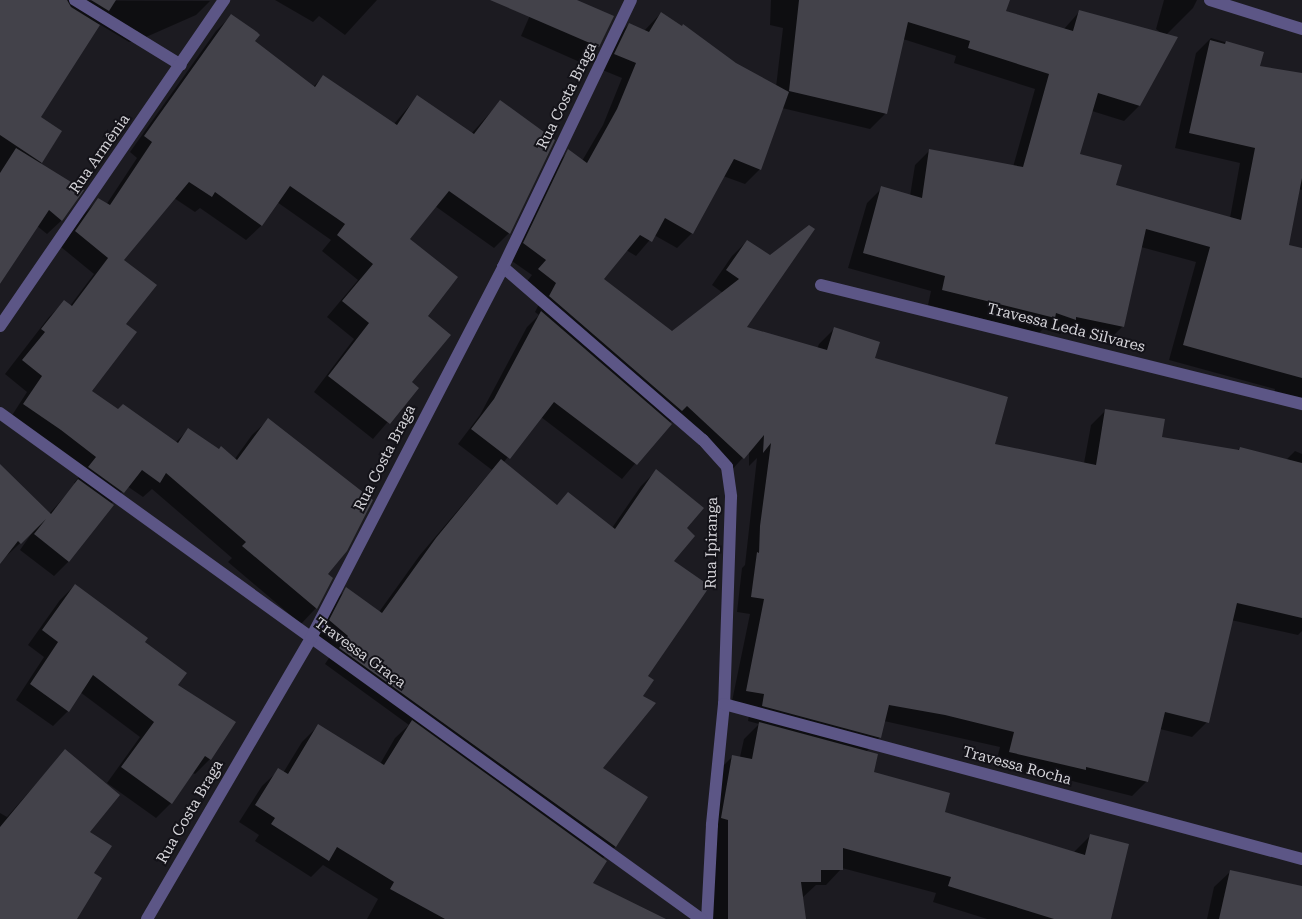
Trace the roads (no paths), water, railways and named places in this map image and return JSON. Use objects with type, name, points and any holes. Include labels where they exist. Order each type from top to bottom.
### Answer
[{"type":"street","points":[[75,0],[181,65]]},
{"type":"street","name":"Rua Armênia","points":[[0,326],[224,0]]},
{"type":"street","name":"Rua Costa Braga","points":[[146,919],[311,638],[503,267],[631,0]]},
{"type":"street","points":[[1210,0],[1302,29]]},
{"type":"street","name":"Rua Ipiranga","points":[[503,267],[703,440],[727,467],[731,497],[724,704],[712,825],[707,919]]},
{"type":"street","name":"Travessa Leda Silvares","points":[[821,285],[1302,404]]},
{"type":"street","name":"Travessa Graça","points":[[0,413],[701,919]]},
{"type":"street","name":"Travessa Rocha","points":[[724,704],[1302,859]]}]
